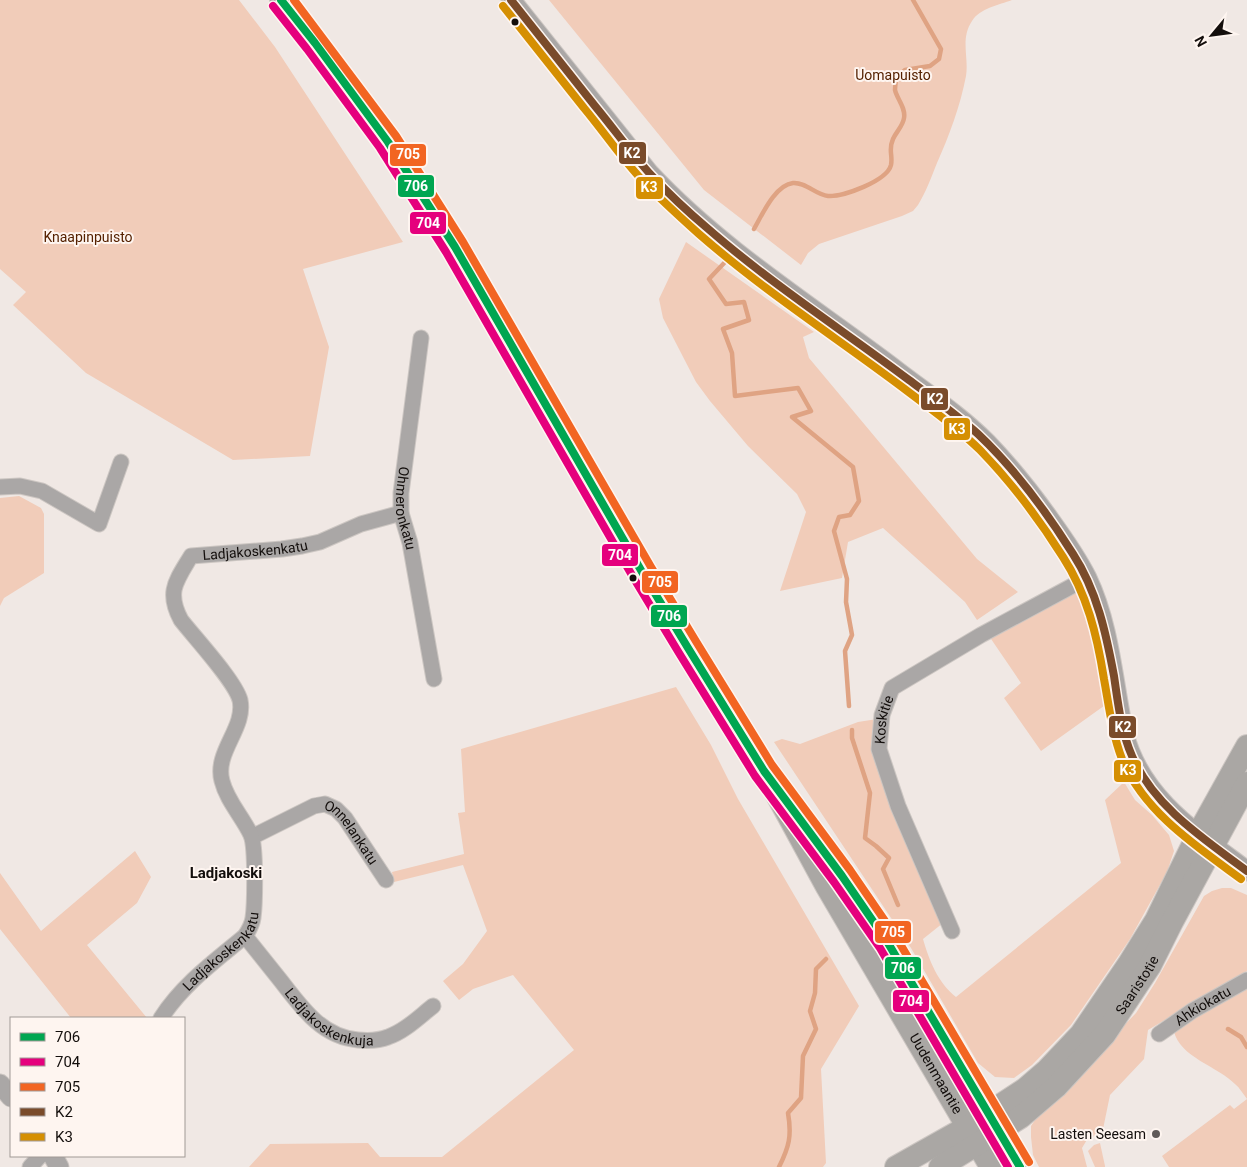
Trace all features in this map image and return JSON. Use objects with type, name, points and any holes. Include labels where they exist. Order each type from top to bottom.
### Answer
[{"type":"main road","name":"Uudenmaantie","points":[[281,0],[388,142],[455,247],[642,572],[764,771],[827,888],[990,1167]]},
{"type":"main road","name":"Saaristotie","points":[[972,1136],[994,1122],[1022,1117],[1056,1087],[1105,1034],[1150,966],[1247,746]]},
{"type":"main road","name":"Uudenmaantie","points":[[764,771],[842,876],[888,943],[1020,1167]]},
{"type":"main road","name":"Saaristotie","points":[[1206,839],[1247,783]]},
{"type":"main road","points":[[896,1167],[972,1136]]},
{"type":"main road","points":[[940,1167],[972,1136]]},
{"type":"street","points":[[511,0],[649,173],[673,199],[706,229],[745,260],[942,405],[985,442],[1014,473],[1063,538],[1087,578],[1099,610],[1124,734],[1138,772],[1168,808],[1247,871]]},
{"type":"street","name":"Ohmeronkatu","points":[[421,338],[404,466],[401,513],[410,544],[434,679]]},
{"type":"street","points":[[0,487],[20,486],[42,491],[99,524],[121,462]]},
{"type":"street","name":"Ladjakoskenkatu","points":[[162,1017],[173,1000],[186,986],[245,936],[250,928],[254,910],[254,850],[252,837],[226,793],[221,768],[223,756],[241,712],[240,700],[225,675],[176,610],[173,600],[173,589],[178,578],[191,556],[302,546],[320,542],[361,524],[401,513]]},
{"type":"street","name":"Koskitie","points":[[952,931],[898,806],[879,749],[882,715],[892,688],[982,635],[1087,578]]},
{"type":"street","name":"Onnelankatu","points":[[252,837],[314,806],[325,804],[336,809],[345,818],[386,880]]},
{"type":"street","name":"Ladjakoskenkuja","points":[[245,936],[305,1012],[326,1030],[338,1037],[378,1041],[401,1030],[433,1006]]},
{"type":"street","name":"Ahkiokatu","points":[[1159,1034],[1192,1011],[1247,980]]},
{"type":"street","points":[[0,1084],[10,1096]]},
{"type":"street","points":[[40,1160],[60,1167]]},
{"type":"green space","name":"Knaapinpuisto","points":[[0,0],[239,0],[275,47],[403,242],[303,269],[329,347],[310,456],[233,460],[86,373],[13,305],[26,292],[0,269]]},
{"type":"green space","name":"Uomapuisto","points":[[549,0],[1012,0],[980,13],[968,28],[966,35],[967,69],[961,99],[946,142],[918,205],[913,211],[902,216],[819,244],[808,253],[801,265],[704,190]]},
{"type":"green space","points":[[686,242],[814,332],[803,337],[809,358],[977,559],[1018,592],[977,620],[965,602],[883,528],[848,542],[842,578],[780,591],[806,512],[797,494],[748,446],[710,401],[696,382],[663,318],[659,299]]},
{"type":"green space","points":[[19,496],[41,508],[44,514],[44,573],[4,598],[0,606],[0,498]]},
{"type":"green space","points":[[1081,588],[1091,614],[1108,703],[1041,751],[1004,698],[1021,683],[989,636]]},
{"type":"green space","points":[[676,687],[711,745],[738,799],[859,1006],[821,1069],[826,1163],[823,1167],[249,1167],[270,1144],[368,1143],[380,1157],[442,1157],[574,1050],[513,975],[473,989],[459,1000],[443,981],[463,964],[487,931],[463,865],[394,882],[392,872],[464,854],[458,813],[465,812],[461,749]]},
{"type":"green space","points":[[877,719],[943,923],[923,939],[935,971],[944,985],[956,997],[1121,863],[1105,800],[1124,782],[1135,800],[1152,815],[1169,835],[1174,851],[1167,872],[1130,939],[1071,1025],[1032,1065],[1014,1078],[995,1077],[978,1063],[911,948],[774,742],[782,739],[800,744],[858,722]]},
{"type":"green space","points":[[135,851],[151,877],[137,903],[87,945],[146,1017],[70,1017],[0,929],[0,873],[41,931]]},
{"type":"green space","points":[[1222,888],[1231,888],[1247,895],[1247,971],[1148,1030],[1144,1059],[1110,1095],[1102,1134],[1088,1138],[1082,1148],[1087,1167],[1039,1167],[1033,1155],[1031,1126],[1039,1114],[1136,1013],[1204,896]]},
{"type":"green space","points":[[1247,987],[1247,1099],[1228,1078],[1183,1048],[1177,1040],[1174,1031]]},
{"type":"green space","points":[[1247,1099],[1247,1167],[1169,1167],[1162,1156],[1230,1105],[1234,1109]]},
{"type":"green space","points":[[1100,1143],[1105,1167],[1095,1167],[1088,1151],[1094,1145]]},
{"type":"waterway","points":[[754,229],[775,195],[786,185],[798,183],[824,195],[835,196],[864,187],[882,177],[888,171],[891,165],[891,149],[894,136],[904,118],[904,111],[895,90],[896,78],[905,70],[930,66],[939,59],[941,49],[913,0]]},
{"type":"waterway","points":[[726,261],[709,279],[726,304],[744,302],[749,320],[723,329],[732,353],[735,396],[798,388],[811,411],[792,417],[853,467],[859,501],[850,515],[839,517],[834,531],[847,579],[846,602],[852,635],[845,651],[849,706]]},
{"type":"waterway","points":[[852,730],[852,738],[870,793],[865,838],[889,858],[883,869],[898,905]]},
{"type":"waterway","points":[[779,1167],[789,1141],[788,1113],[801,1098],[803,1056],[816,1029],[810,1011],[815,993],[816,969],[826,959]]},
{"type":"waterway","points":[[1228,1029],[1241,1037],[1247,1047]]},
{"type":"transit line","name":"706","points":[[281,0],[388,142],[455,247],[642,572],[688,648],[764,771],[842,876],[888,943],[1020,1167]]},
{"type":"transit line","name":"705","points":[[294,0],[396,136],[463,242],[651,567],[772,765],[850,870],[896,937],[1029,1162]]},
{"type":"transit line","name":"K2","points":[[511,0],[636,158],[678,202],[730,248],[961,420],[992,447],[1017,476],[1063,538],[1088,583],[1100,613],[1108,644],[1125,737],[1141,774],[1153,791],[1182,821],[1247,871]]},
{"type":"transit line","name":"704","points":[[273,6],[380,148],[446,252],[633,577],[679,653],[755,776],[834,882],[880,948],[1008,1167]]},
{"type":"transit line","name":"K3","points":[[503,6],[628,164],[671,208],[723,255],[952,425],[971,441],[1003,475],[1044,529],[1079,585],[1094,631],[1116,739],[1122,759],[1132,778],[1157,812],[1189,841],[1241,879]]},
{"type":"place","name":"Lasten Seesam","points":[[1156,1134]]},
{"type":"district","name":"Ladjakoski","points":[[226,873]]}]
